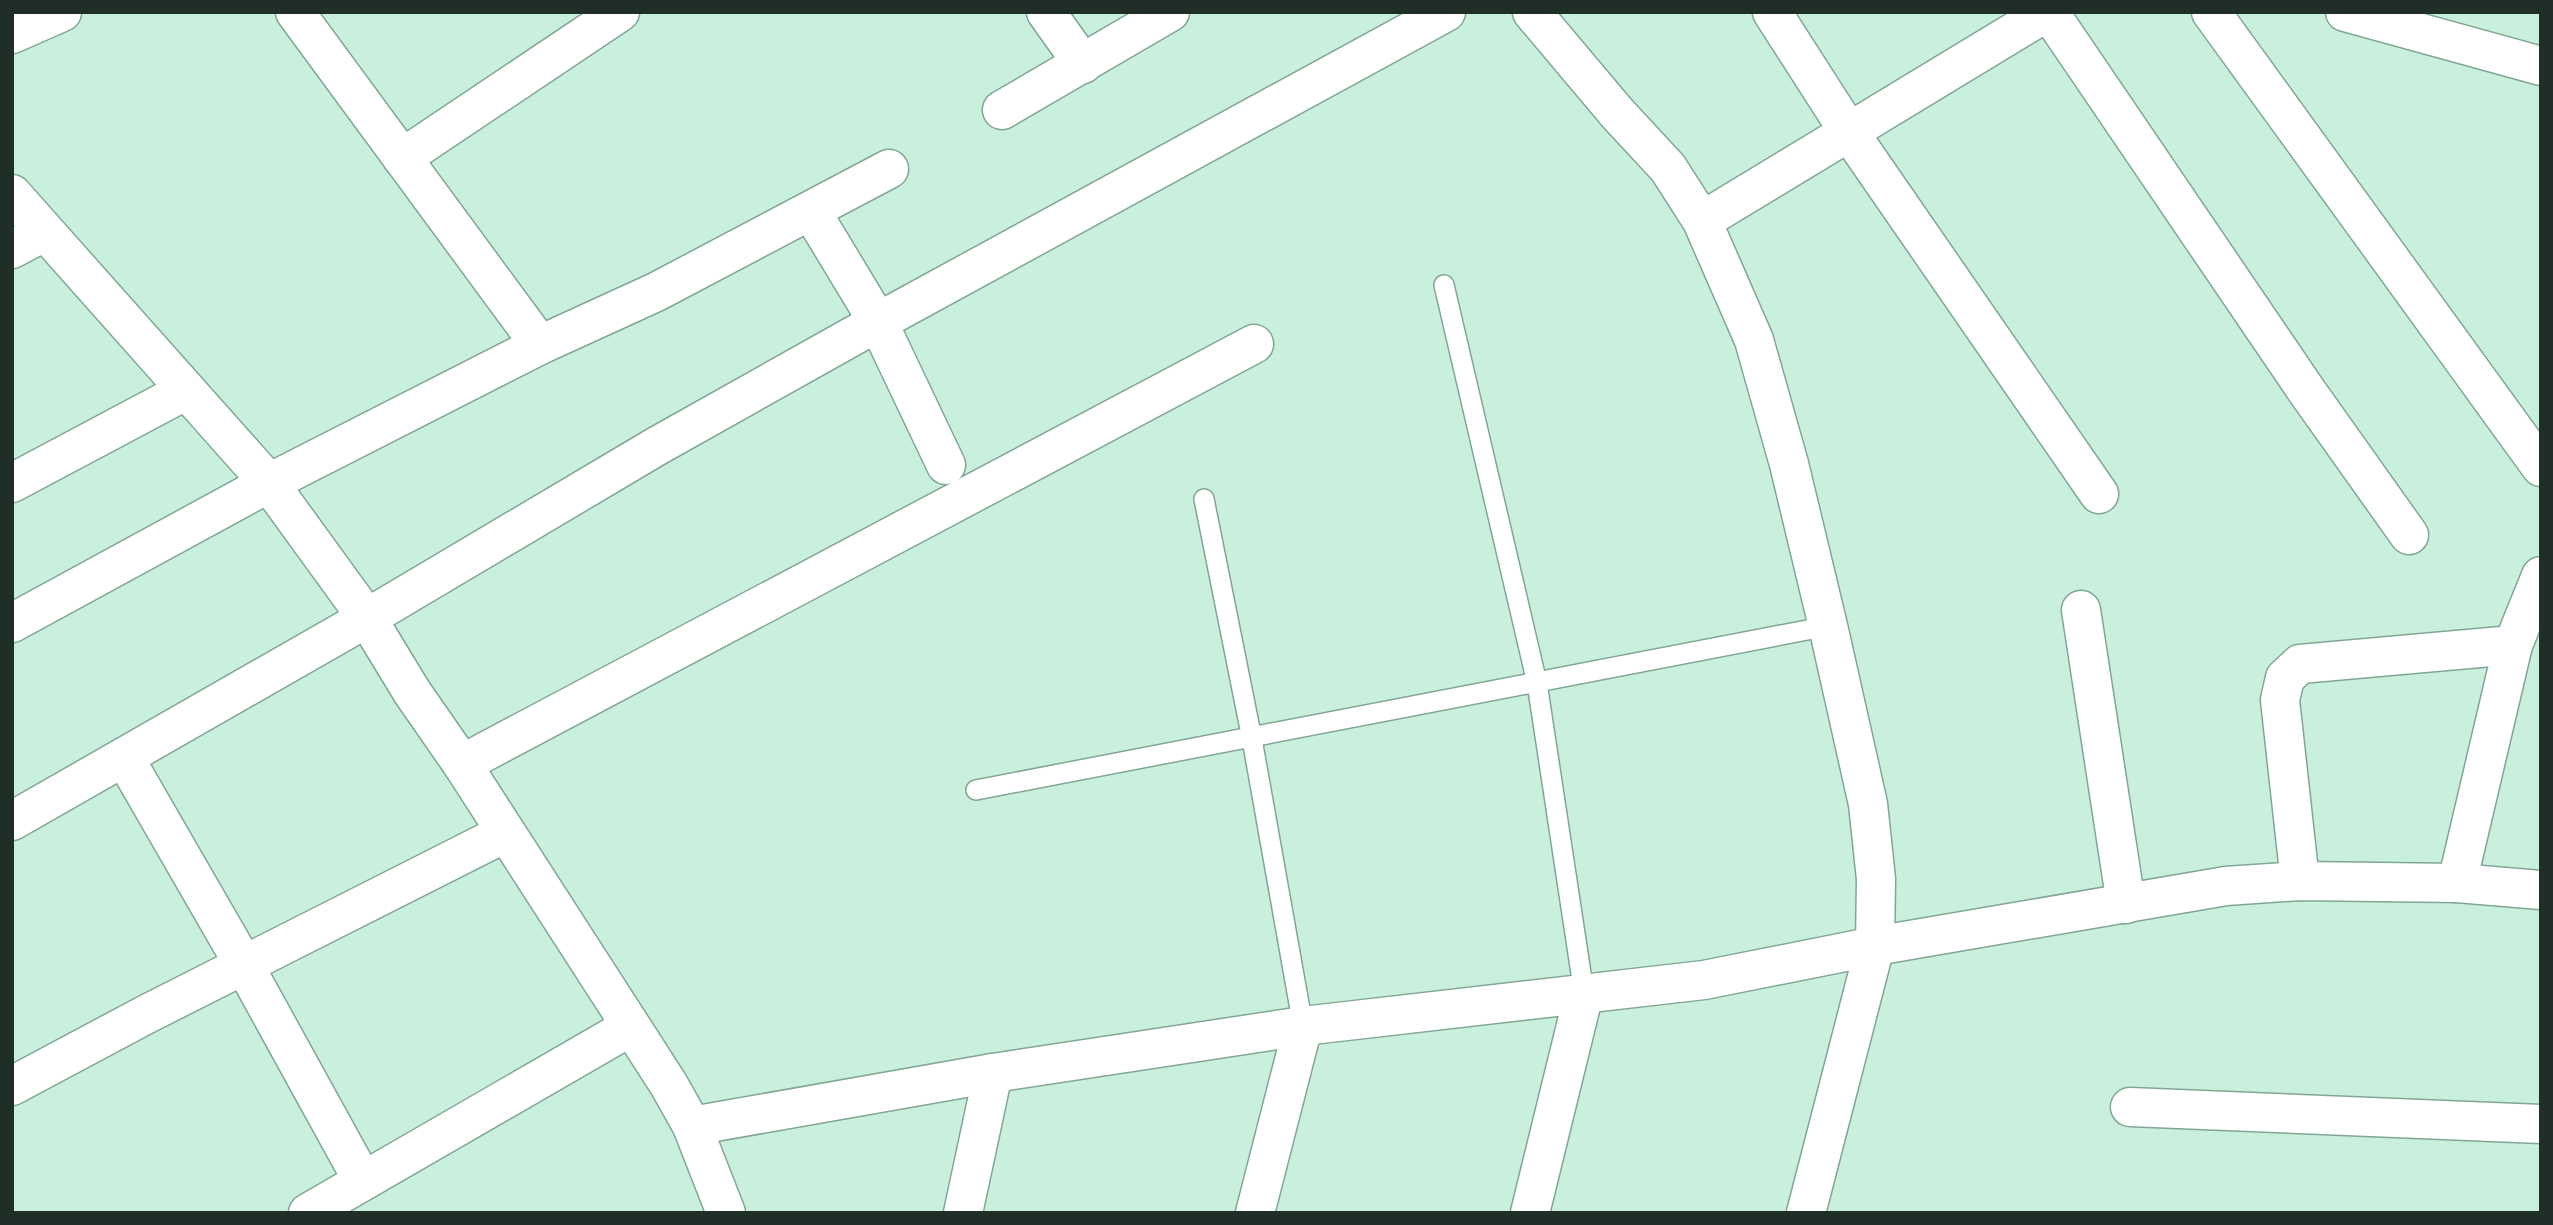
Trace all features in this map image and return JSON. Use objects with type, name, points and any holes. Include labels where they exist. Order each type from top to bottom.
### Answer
[{"type":"street","points":[[12,34],[62,12]]},
{"type":"street","points":[[295,12],[540,345]]},
{"type":"street","points":[[402,158],[620,12]]},
{"type":"street","points":[[1046,12],[1083,64]]},
{"type":"street","points":[[1002,110],[1170,12]]},
{"type":"street","points":[[12,821],[367,618],[657,446],[878,322],[1446,12]]},
{"type":"street","points":[[1532,12],[1617,113],[1668,168],[1702,220],[1754,340],[1789,464],[1828,626],[1868,804],[1875,879],[1875,946],[1806,1213]]},
{"type":"street","points":[[1772,12],[1849,132],[2099,494]]},
{"type":"street","points":[[1702,220],[2048,12],[2306,390],[2409,535]]},
{"type":"street","points":[[2211,12],[2541,467]]},
{"type":"street","points":[[2345,12],[2541,66]]},
{"type":"street","points":[[12,623],[269,483],[540,345],[656,292],[889,169]]},
{"type":"street","points":[[12,194],[28,240],[185,391],[269,483],[367,618],[412,692],[462,764],[669,1085],[692,1126],[726,1213]]},
{"type":"street","points":[[811,211],[878,322],[946,465]]},
{"type":"street","points":[[462,764],[1254,344]]},
{"type":"street","points":[[12,483],[185,391]]},
{"type":"street","points":[[2457,883],[2513,645],[2541,576]]},
{"type":"street","points":[[2081,610],[2126,904]]},
{"type":"street","points":[[2300,881],[2280,700],[2285,678],[2300,664],[2513,645]]},
{"type":"street","points":[[124,757],[244,965],[363,1181]]},
{"type":"street","points":[[12,1086],[505,833]]},
{"type":"street","points":[[692,1126],[993,1073],[1303,1026],[1704,980],[1875,946],[2226,886],[2300,881],[2457,883],[2541,890]]},
{"type":"street","points":[[1530,1213],[1584,993]]},
{"type":"street","points":[[1255,1213],[1303,1026]]},
{"type":"street","points":[[308,1213],[630,1027]]},
{"type":"street","points":[[963,1213],[993,1073]]},
{"type":"street","points":[[2130,1107],[2541,1124]]},
{"type":"lane","points":[[1444,285],[1537,683],[1584,993]]},
{"type":"lane","points":[[1204,499],[1252,738],[1303,1026]]},
{"type":"lane","points":[[976,790],[1828,626]]}]
